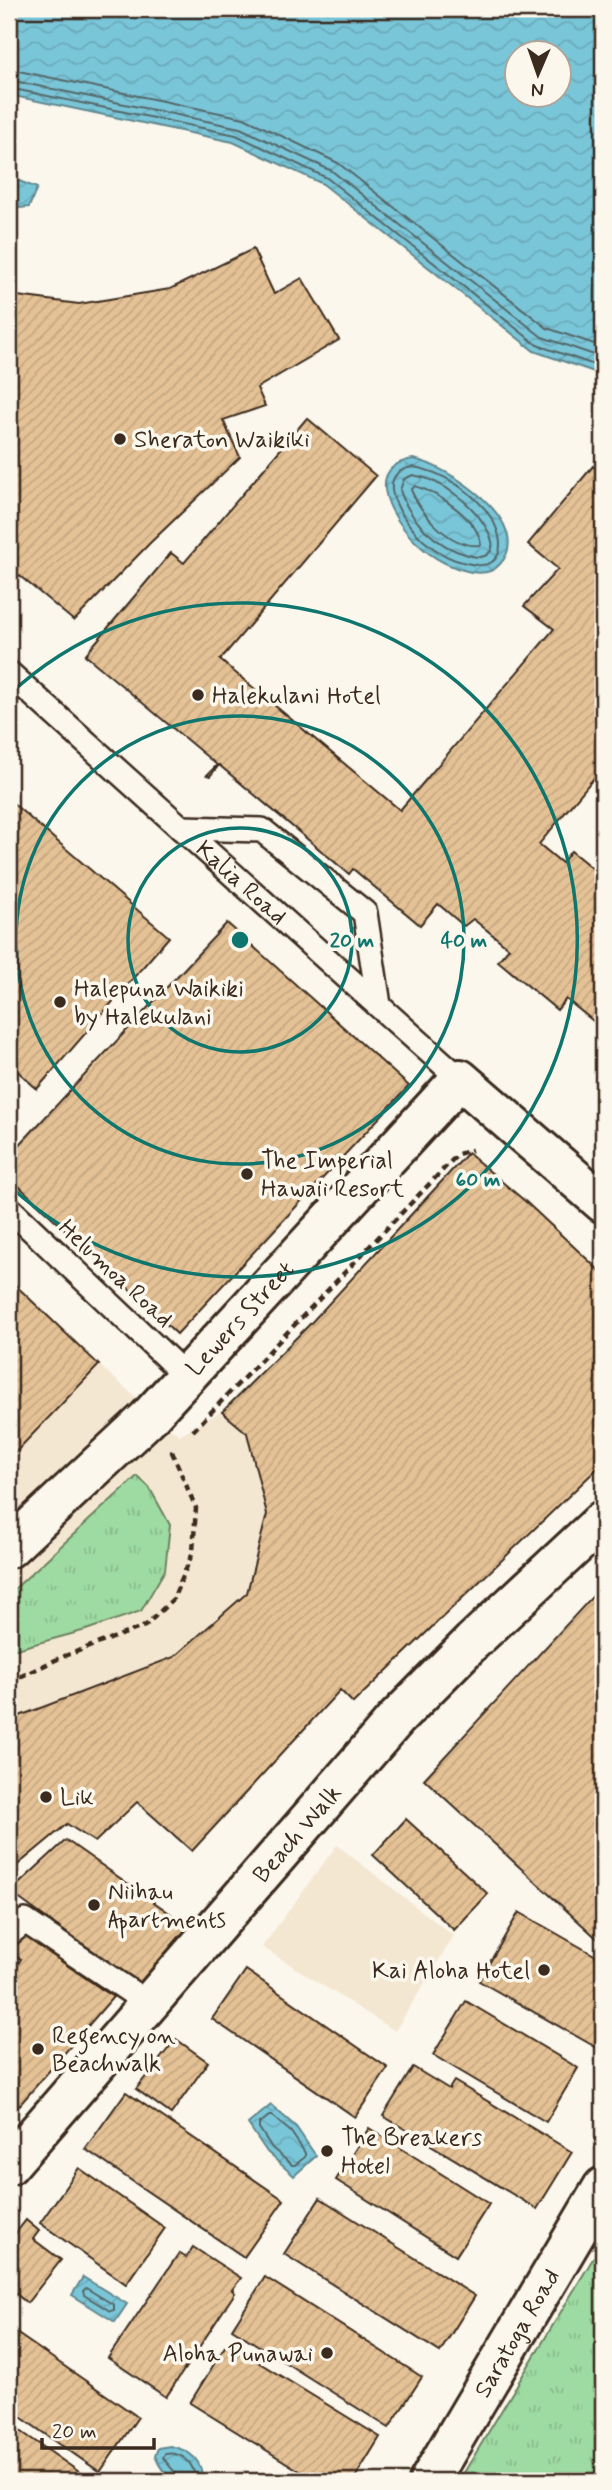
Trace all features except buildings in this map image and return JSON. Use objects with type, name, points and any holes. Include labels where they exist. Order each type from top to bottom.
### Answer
[{"type":"street","name":"Kalia Road","points":[[460,1079],[603,1203]]},
{"type":"street","name":"Lewers Street","points":[[9,1548],[147,1419],[460,1079]]},
{"type":"street","name":"Beach Walk","points":[[9,2165],[396,1718],[472,1642],[603,1520]]},
{"type":"street","name":"Saratoga Road","points":[[429,2481],[603,2187]]},
{"type":"lane","name":"Kalia Road","points":[[9,673],[460,1079]]},
{"type":"lane","points":[[181,828],[262,830],[365,913],[379,1005]]},
{"type":"lane","name":"Helumoa Road","points":[[9,1208],[187,1377]]},
{"type":"lane","points":[[9,1934],[25,1921],[149,2004]]},
{"type":"path","points":[[191,1432],[458,1154],[472,1150]]},
{"type":"path","points":[[9,1682],[62,1657],[145,1626],[173,1599],[193,1552],[197,1508],[172,1452],[182,1442]]},
{"type":"shaded area","points":[[468,1153],[526,1202],[603,1274],[603,1463],[353,1703],[340,1690],[192,1851],[137,1802],[95,1842],[66,1824],[9,1872],[9,1279],[99,1365],[179,1435],[222,1411],[309,1325]]},
{"type":"shaded area","points":[[337,1845],[454,1936],[395,2031],[262,1947]]},
{"type":"green space","points":[[137,1476],[149,1487],[170,1525],[165,1570],[141,1611],[86,1630],[9,1651],[9,1594]]},
{"type":"green space","points":[[603,2242],[603,2481],[459,2481]]},
{"type":"water","points":[[9,9],[603,9],[603,375],[534,351],[323,184],[233,142],[9,95]]},
{"type":"water","points":[[9,177],[37,188],[29,207],[9,209]]},
{"type":"water","points":[[413,459],[446,472],[465,484],[498,515],[507,532],[508,548],[497,567],[479,573],[450,565],[424,550],[400,524],[387,498],[385,485],[388,473],[397,464]]},
{"type":"water","points":[[271,2105],[296,2127],[316,2156],[294,2176],[267,2152],[248,2124]]},
{"type":"water","points":[[83,2277],[127,2304],[115,2322],[72,2295]]},
{"type":"water","points":[[170,2446],[184,2450],[194,2457],[200,2467],[202,2481],[179,2480],[163,2471],[155,2456],[158,2448]]},
{"type":"place","name":"Sheraton Waikiki","points":[[120,439]]},
{"type":"place","name":"Halekulani Hotel","points":[[198,695]]},
{"type":"place","name":"Halepuna Waikiki by Halekulani","points":[[60,1002]]},
{"type":"place","name":"The Imperial Hawaii Resort","points":[[247,1174]]},
{"type":"place","name":"Lik","points":[[46,1797]]},
{"type":"place","name":"Niihau Apartments","points":[[94,1905]]},
{"type":"place","name":"Kai Aloha Hotel","points":[[544,1970]]},
{"type":"place","name":"Regency on Beachwalk","points":[[38,2049]]},
{"type":"place","name":"The Breakers Hotel","points":[[327,2151]]},
{"type":"place","name":"Aloha Punawai","points":[[327,2353]]}]
